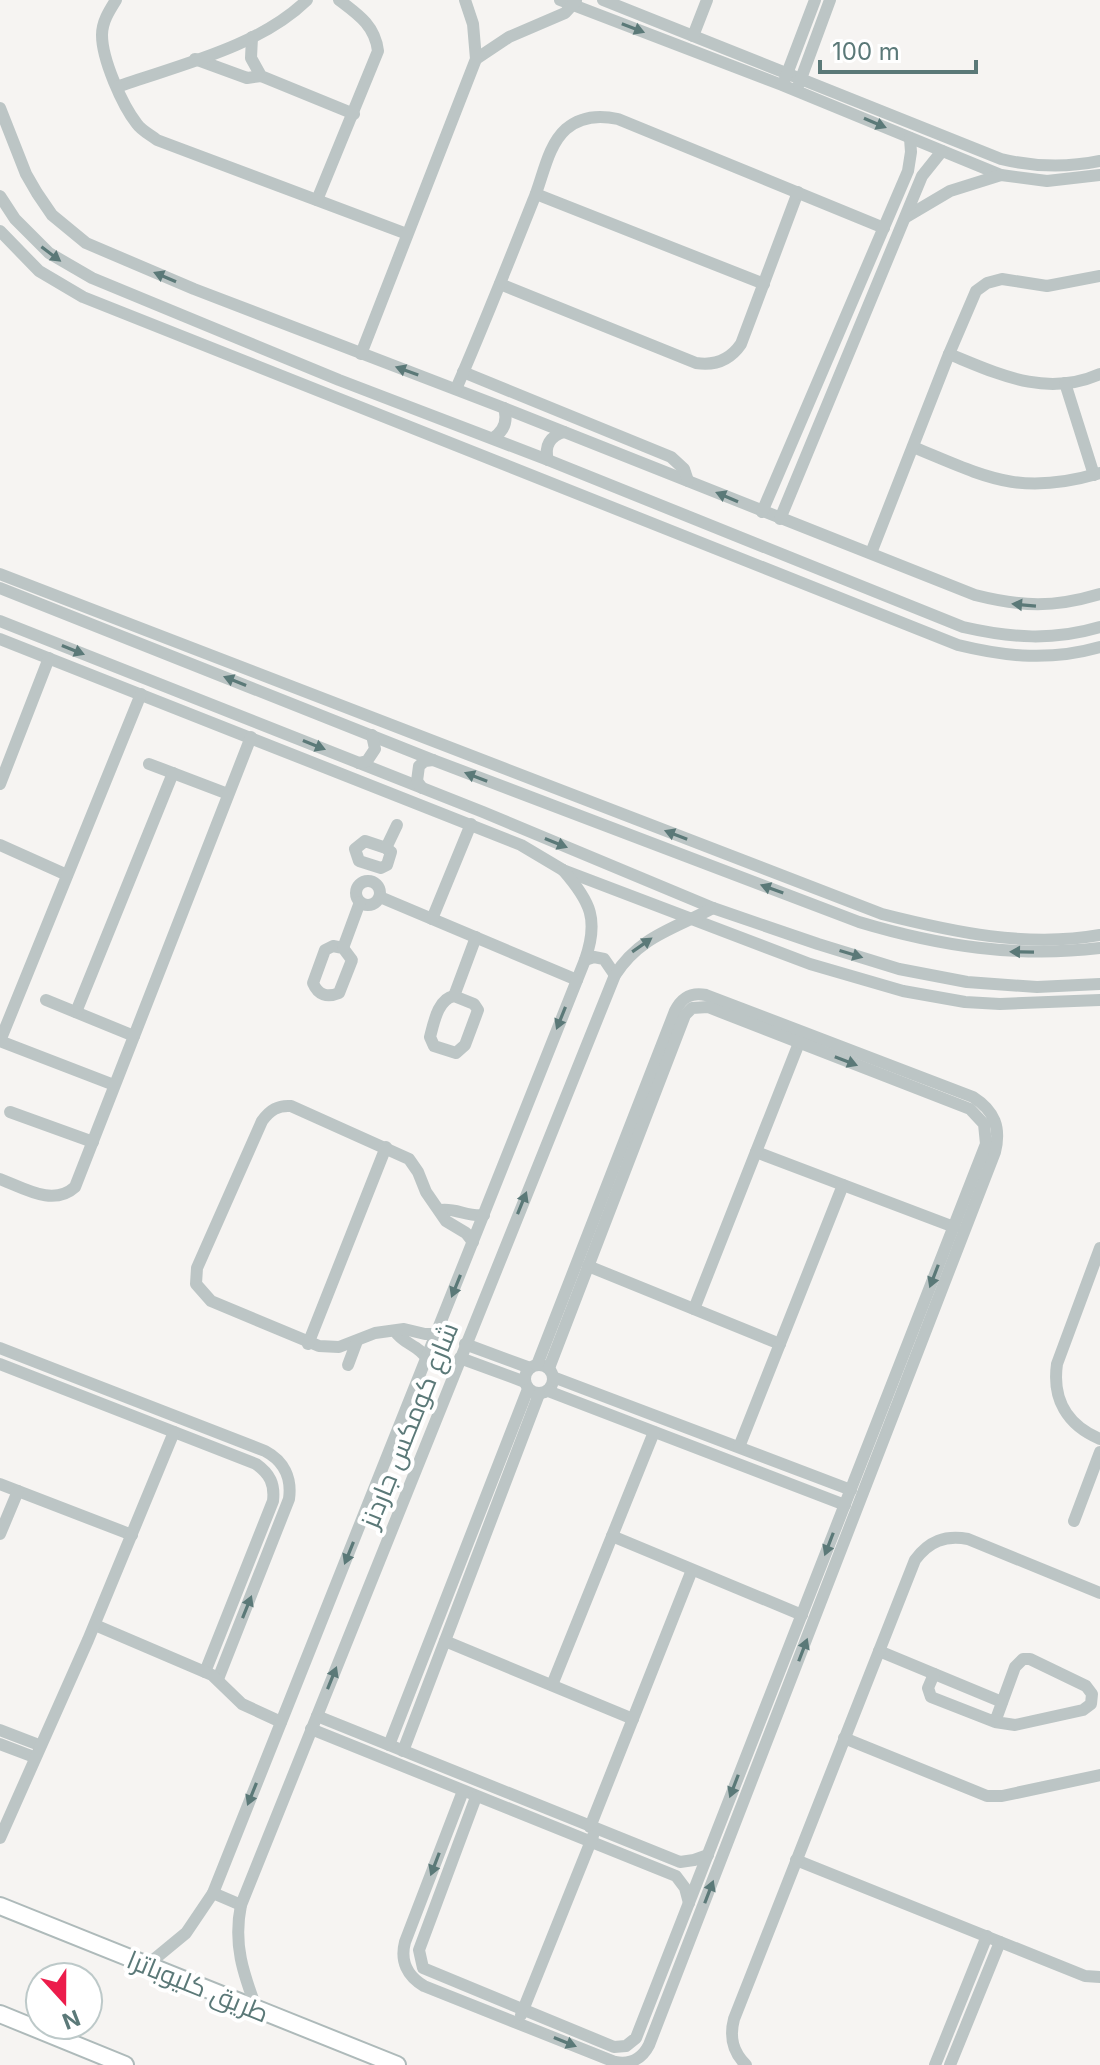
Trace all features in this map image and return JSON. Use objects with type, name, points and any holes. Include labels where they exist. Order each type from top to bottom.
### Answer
[{"type":"main road","name":"طريق كليوباترا","points":[[0,1906],[397,2065]]},
{"type":"main road","points":[[0,2014],[125,2065]]},
{"type":"street","points":[[116,0],[106,14],[101,33],[104,53],[117,87],[138,126],[157,140],[407,234]]},
{"type":"street","points":[[117,87],[252,37],[280,22],[307,0]]},
{"type":"street","points":[[317,200],[378,51],[376,37],[359,14],[339,0]]},
{"type":"street","points":[[361,354],[476,59],[473,24],[465,0]]},
{"type":"street","points":[[560,0],[785,79]]},
{"type":"street","points":[[603,0],[693,36],[910,138],[1001,175],[1047,181],[1100,175]]},
{"type":"street","points":[[693,36],[707,0]]},
{"type":"street","points":[[785,79],[815,0]]},
{"type":"street","points":[[799,85],[830,0]]},
{"type":"street","points":[[476,59],[509,37],[560,16],[575,3]]},
{"type":"street","points":[[252,37],[251,58],[261,76]]},
{"type":"street","points":[[195,59],[247,78],[261,76],[354,114]]},
{"type":"street","points":[[799,85],[1001,159],[1028,165],[1055,166],[1100,161]]},
{"type":"street","points":[[0,108],[26,174],[37,193],[52,215],[86,243],[194,289],[456,389],[975,595],[1008,604],[1042,607],[1100,594]]},
{"type":"street","points":[[456,389],[558,138],[578,121],[605,116],[618,119],[884,228]]},
{"type":"street","points":[[762,512],[894,205],[910,161],[910,138]]},
{"type":"street","points":[[780,519],[925,169],[942,151]]},
{"type":"street","points":[[906,214],[950,191],[1001,175]]},
{"type":"street","points":[[1085,178],[1100,188]]},
{"type":"street","points":[[500,284],[704,364],[722,361],[736,351],[798,192]]},
{"type":"street","points":[[536,194],[764,284]]},
{"type":"street","points":[[0,196],[30,236],[69,267],[297,363],[493,438],[963,627],[1003,636],[1043,638],[1100,627]]},
{"type":"street","points":[[894,205],[906,214]]},
{"type":"street","points":[[0,231],[39,271],[83,297],[958,645],[997,655],[1037,658],[1100,647]]},
{"type":"street","points":[[871,553],[976,291],[987,283],[1010,279],[1047,286],[1100,276]]},
{"type":"street","points":[[949,354],[1020,382],[1043,385],[1065,383],[1100,374]]},
{"type":"street","points":[[289,380],[297,363]]},
{"type":"street","points":[[463,372],[671,457],[681,465],[688,481]]},
{"type":"street","points":[[913,447],[989,479],[1005,482],[1057,483],[1097,474],[1065,383]]},
{"type":"street","points":[[493,438],[503,428],[506,418],[504,408]]},
{"type":"street","points":[[548,460],[549,442],[564,432]]},
{"type":"street","points":[[785,459],[803,465]]},
{"type":"street","points":[[637,517],[645,499]]},
{"type":"street","points":[[0,574],[882,914],[950,932],[1020,939],[1100,935]]},
{"type":"street","points":[[0,588],[433,760],[859,922],[963,948],[1017,952],[1071,952],[1100,948]]},
{"type":"street","points":[[0,621],[422,788],[713,908],[818,944],[899,969],[967,982],[1037,987],[1100,984]]},
{"type":"street","points":[[0,639],[471,824],[521,845],[563,870],[810,964],[903,991],[965,1002],[1000,1004],[1100,1000]]},
{"type":"street","points":[[0,784],[49,658]]},
{"type":"street","points":[[114,1085],[0,1041],[141,694]]},
{"type":"street","points":[[359,763],[372,756],[375,742],[372,735]]},
{"type":"street","points":[[0,1179],[57,1198],[75,1187],[251,737]]},
{"type":"street","points":[[422,788],[416,774],[425,761],[433,760]]},
{"type":"street","points":[[149,764],[228,794]]},
{"type":"street","points":[[76,1012],[173,773]]},
{"type":"street","points":[[432,919],[471,824]]},
{"type":"street","points":[[386,848],[397,825]]},
{"type":"street","points":[[521,845],[526,831]]},
{"type":"street","points":[[365,841],[386,848],[391,852],[391,859],[381,868],[359,861],[356,856],[359,844],[365,841]]},
{"type":"street","points":[[0,845],[67,875]]},
{"type":"street","points":[[720,870],[728,855]]},
{"type":"street","points":[[366,881],[371,865]]},
{"type":"street","name":"شارع كومكس جاردنز","points":[[146,1966],[186,1933],[213,1893],[585,960],[594,923],[585,899],[563,870]]},
{"type":"street","points":[[343,948],[360,902],[356,893],[361,883],[376,883],[380,897],[372,905],[360,902]]},
{"type":"street","points":[[380,897],[577,980]]},
{"type":"street","name":"شارع كومكس جاردنز","points":[[257,2010],[244,1979],[237,1950],[241,1905],[615,975],[628,955],[649,939],[713,908]]},
{"type":"street","points":[[454,996],[476,937]]},
{"type":"street","points":[[810,964],[818,944]]},
{"type":"street","points":[[585,960],[594,957],[604,959],[615,975]]},
{"type":"street","points":[[463,1791],[405,1942],[404,1964],[412,1977],[424,1986],[621,2063],[641,2057],[649,2045],[995,1152],[999,1140],[993,1114],[973,1097],[706,995],[692,994],[684,998],[675,1011],[542,1369]]},
{"type":"street","points":[[454,996],[474,1004],[478,1010],[465,1045],[456,1053],[434,1046],[430,1037],[442,1003],[454,996]]},
{"type":"street","points":[[46,1000],[134,1036]]},
{"type":"street","points":[[476,1797],[418,1957],[423,1968],[614,2047],[631,2042],[636,2038],[986,1144],[987,1134],[978,1115],[970,1109],[708,1007],[697,1006],[688,1011],[588,1266],[542,1369],[525,1374],[535,1389]]},
{"type":"street","points":[[694,1309],[799,1043]]},
{"type":"street","points":[[437,1334],[404,1329],[375,1333],[339,1347],[308,1344],[211,1301],[196,1284],[197,1268],[262,1121],[275,1108],[291,1106],[401,1154],[414,1165],[426,1192],[446,1221],[466,1233],[473,1242]]},
{"type":"street","points":[[10,1112],[93,1142]]},
{"type":"street","points":[[308,1344],[386,1147]]},
{"type":"street","points":[[756,1152],[954,1227]]},
{"type":"street","points":[[739,1447],[843,1185]]},
{"type":"street","points":[[441,1210],[450,1209],[471,1216],[484,1215]]},
{"type":"street","points":[[1100,1248],[1055,1377],[1059,1402],[1066,1415],[1076,1426],[1100,1439]]},
{"type":"street","points":[[588,1266],[780,1344]]},
{"type":"street","points":[[395,1331],[401,1339],[419,1348],[427,1359]]},
{"type":"street","points":[[348,1365],[357,1341]]},
{"type":"street","points":[[465,1344],[542,1369],[851,1490]]},
{"type":"street","points":[[0,1348],[265,1451],[282,1464],[288,1477],[289,1499],[218,1679]]},
{"type":"street","points":[[460,1358],[845,1505]]},
{"type":"street","points":[[0,1364],[256,1464],[269,1476],[274,1492],[273,1501],[205,1672]]},
{"type":"street","points":[[535,1389],[552,1385],[542,1369]]},
{"type":"street","points":[[403,1751],[535,1389]]},
{"type":"street","points":[[389,1745],[535,1389]]},
{"type":"street","points":[[0,1838],[95,1625],[174,1432]]},
{"type":"street","points":[[552,1685],[654,1432]]},
{"type":"street","points":[[1074,1521],[1100,1452]]},
{"type":"street","points":[[0,1484],[132,1535]]},
{"type":"street","points":[[0,1534],[18,1491]]},
{"type":"street","points":[[612,1536],[802,1615]]},
{"type":"street","points":[[746,2065],[734,2048],[731,2029],[844,1738],[915,1560],[922,1550],[943,1538],[968,1539],[1100,1593]]},
{"type":"street","points":[[517,2023],[590,1843],[633,1719],[692,1570]]},
{"type":"street","points":[[95,1625],[205,1672],[218,1679],[242,1704],[281,1722]]},
{"type":"street","points":[[445,1641],[633,1719]]},
{"type":"street","points":[[879,1651],[1002,1702]]},
{"type":"street","points":[[934,1674],[928,1691],[931,1697],[995,1722],[1015,1725],[1083,1710],[1091,1704],[1092,1694],[1086,1686],[1027,1659],[1017,1664],[995,1722]]},
{"type":"street","points":[[317,1716],[680,1862],[708,1855]]},
{"type":"street","points":[[311,1729],[676,1876],[685,1888],[689,1903]]},
{"type":"street","points":[[0,1730],[37,1751]]},
{"type":"street","points":[[844,1738],[987,1796],[1002,1796],[1100,1775]]},
{"type":"street","points":[[0,1744],[37,1751]]},
{"type":"street","points":[[796,1860],[1085,1976],[1100,1977]]},
{"type":"street","points":[[213,1893],[241,1905]]},
{"type":"street","points":[[935,2065],[987,1936]]},
{"type":"street","points":[[950,2065],[1000,1942]]}]
